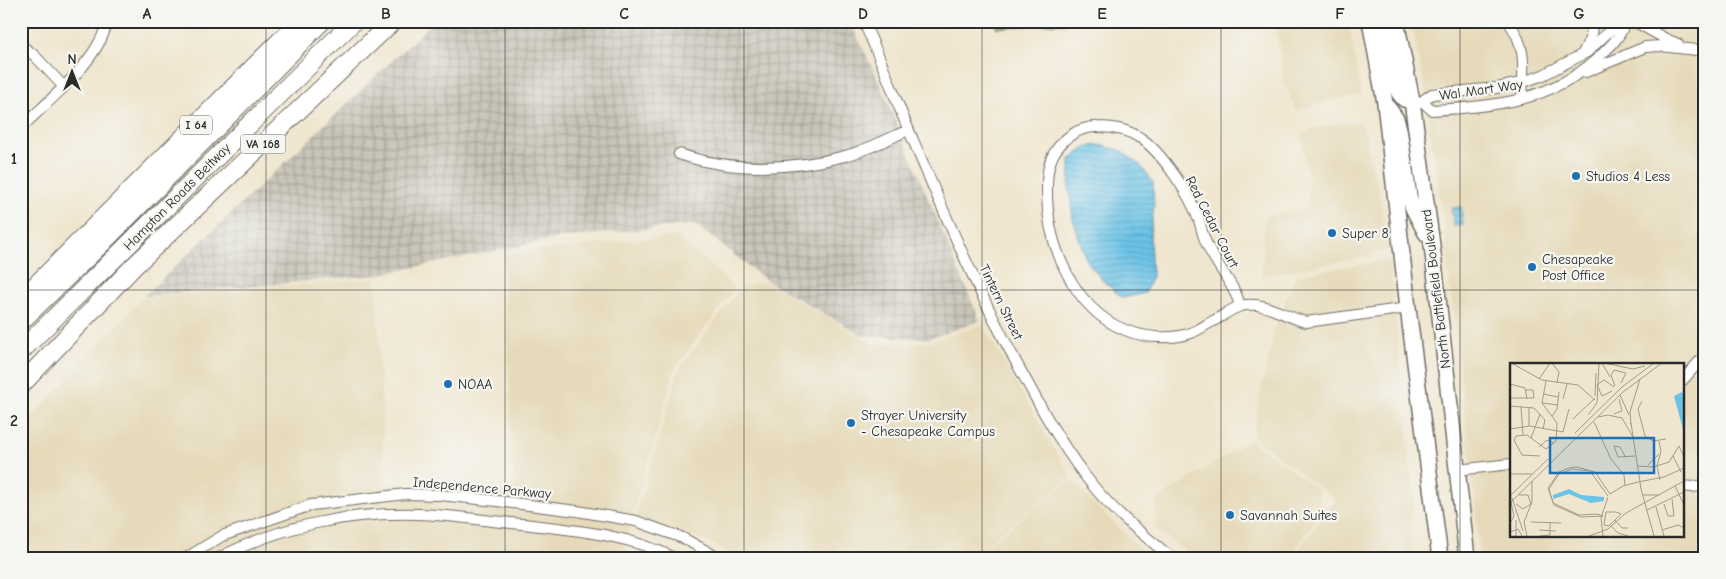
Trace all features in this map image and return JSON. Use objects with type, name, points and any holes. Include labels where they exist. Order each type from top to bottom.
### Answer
[{"type":"highway","name":"I 64","points":[[21,300],[300,21]]},
{"type":"highway","points":[[21,321],[103,242],[322,21]]},
{"type":"highway","points":[[21,344],[344,21]]},
{"type":"highway","name":"Hampton Roads Beltway","points":[[21,352],[354,21]]},
{"type":"highway","name":"VA 168","points":[[21,385],[133,267],[393,21]]},
{"type":"main road","name":"North Battlefield Boulevard","points":[[1370,21],[1385,103],[1408,308],[1440,558]]},
{"type":"main road","points":[[1382,21],[1394,84],[1404,99],[1417,101]]},
{"type":"main road","name":"North Battlefield Boulevard","points":[[1396,21],[1417,101],[1467,558]]},
{"type":"main road","points":[[1385,103],[1396,119],[1399,129],[1409,196],[1413,208],[1432,244]]},
{"type":"street","points":[[21,128],[89,60],[96,49],[107,21]]},
{"type":"street","name":"Tintern Street","points":[[863,21],[880,58],[908,130],[984,302],[1014,360],[1063,446],[1095,488],[1111,505],[1172,558]]},
{"type":"street","points":[[1508,21],[1517,37],[1521,51],[1524,68],[1522,99]]},
{"type":"street","points":[[1581,55],[1591,37],[1592,21]]},
{"type":"street","name":"Wal Mart Way","points":[[1385,103],[1417,101],[1432,94],[1497,88],[1523,82],[1550,72],[1587,52],[1620,21]]},
{"type":"street","name":"Wal Mart Way","points":[[1417,101],[1432,110],[1459,108],[1522,99],[1552,89],[1571,79],[1609,48],[1622,34],[1625,21]]},
{"type":"street","points":[[1634,21],[1664,38],[1701,51]]},
{"type":"street","points":[[21,45],[35,56],[63,86]]},
{"type":"street","points":[[1571,79],[1645,47],[1660,46],[1701,51]]},
{"type":"street","name":"Red Cedar Court","points":[[1094,126],[1126,131],[1141,138],[1153,149],[1188,198],[1215,262],[1236,295],[1240,306],[1191,333],[1157,337],[1139,335],[1122,329],[1093,309],[1077,289],[1066,270],[1056,250],[1050,228],[1047,206],[1048,170],[1052,157],[1059,146],[1069,136],[1094,126]]},
{"type":"street","points":[[679,154],[701,161],[735,166],[794,166],[845,156],[908,130]]},
{"type":"street","points":[[1240,306],[1254,305],[1266,307],[1306,322],[1408,308]]},
{"type":"street","points":[[1684,379],[1705,355]]},
{"type":"street","points":[[1457,470],[1510,464]]},
{"type":"street","points":[[1684,486],[1705,485]]},
{"type":"street","name":"Independence Parkway","points":[[186,558],[222,536],[310,505],[406,494],[468,498],[576,511],[636,521],[683,538],[719,558]]},
{"type":"street","points":[[219,558],[261,540],[311,525],[346,518],[400,514],[450,516],[602,534],[630,541],[674,558]]},
{"type":"shaded area","points":[[434,21],[850,21],[880,84],[980,321],[928,339],[862,335],[770,283],[695,224],[558,238],[376,275],[144,296]]},
{"type":"shaded area","points":[[1299,21],[1348,21],[1361,94],[1296,110],[1284,82],[1276,24]]},
{"type":"shaded area","points":[[1411,21],[1705,21],[1705,558],[1481,558],[1443,222],[1424,85]]},
{"type":"shaded area","points":[[1361,121],[1379,191],[1388,250],[1356,259],[1262,276],[1263,236],[1266,216],[1307,207],[1309,179],[1301,136],[1312,128]]},
{"type":"shaded area","points":[[677,236],[735,288],[675,368],[624,548],[642,558],[21,558],[21,430],[142,298],[376,278],[385,485],[514,493],[503,254]]},
{"type":"shaded area","points":[[1389,260],[1414,499],[1410,528],[1414,558],[1292,558],[1336,500],[1252,436],[1274,330],[1296,275]]},
{"type":"shaded area","name":"Strayer University - Chesapeake Campus","points":[[765,282],[875,345],[931,342],[982,324],[1071,478],[968,558],[735,558],[715,545],[635,517],[679,369],[742,286]]},
{"type":"shaded area","points":[[1250,440],[1318,489],[1321,511],[1290,558],[1195,558],[1156,529],[1156,500]]},
{"type":"shaded area","points":[[1071,480],[1149,558],[971,558]]},
{"type":"green space","points":[[993,21],[1096,21],[997,28]]},
{"type":"water","points":[[1099,145],[1120,150],[1140,165],[1153,182],[1154,206],[1150,237],[1152,276],[1145,293],[1123,298],[1104,282],[1086,260],[1073,219],[1069,188],[1070,159],[1088,146]]},
{"type":"water","points":[[1461,207],[1463,225],[1454,226],[1451,208]]},
{"type":"place","name":"Studios 4 Less","points":[[1576,176]]},
{"type":"place","name":"Super 8","points":[[1332,233]]},
{"type":"place","name":"Chesapeake Post Office","points":[[1532,267]]},
{"type":"place","name":"NOAA","points":[[448,384]]},
{"type":"place","name":"Strayer University - Chesapeake Campus","points":[[851,423]]},
{"type":"place","name":"Savannah Suites","points":[[1230,515]]}]
